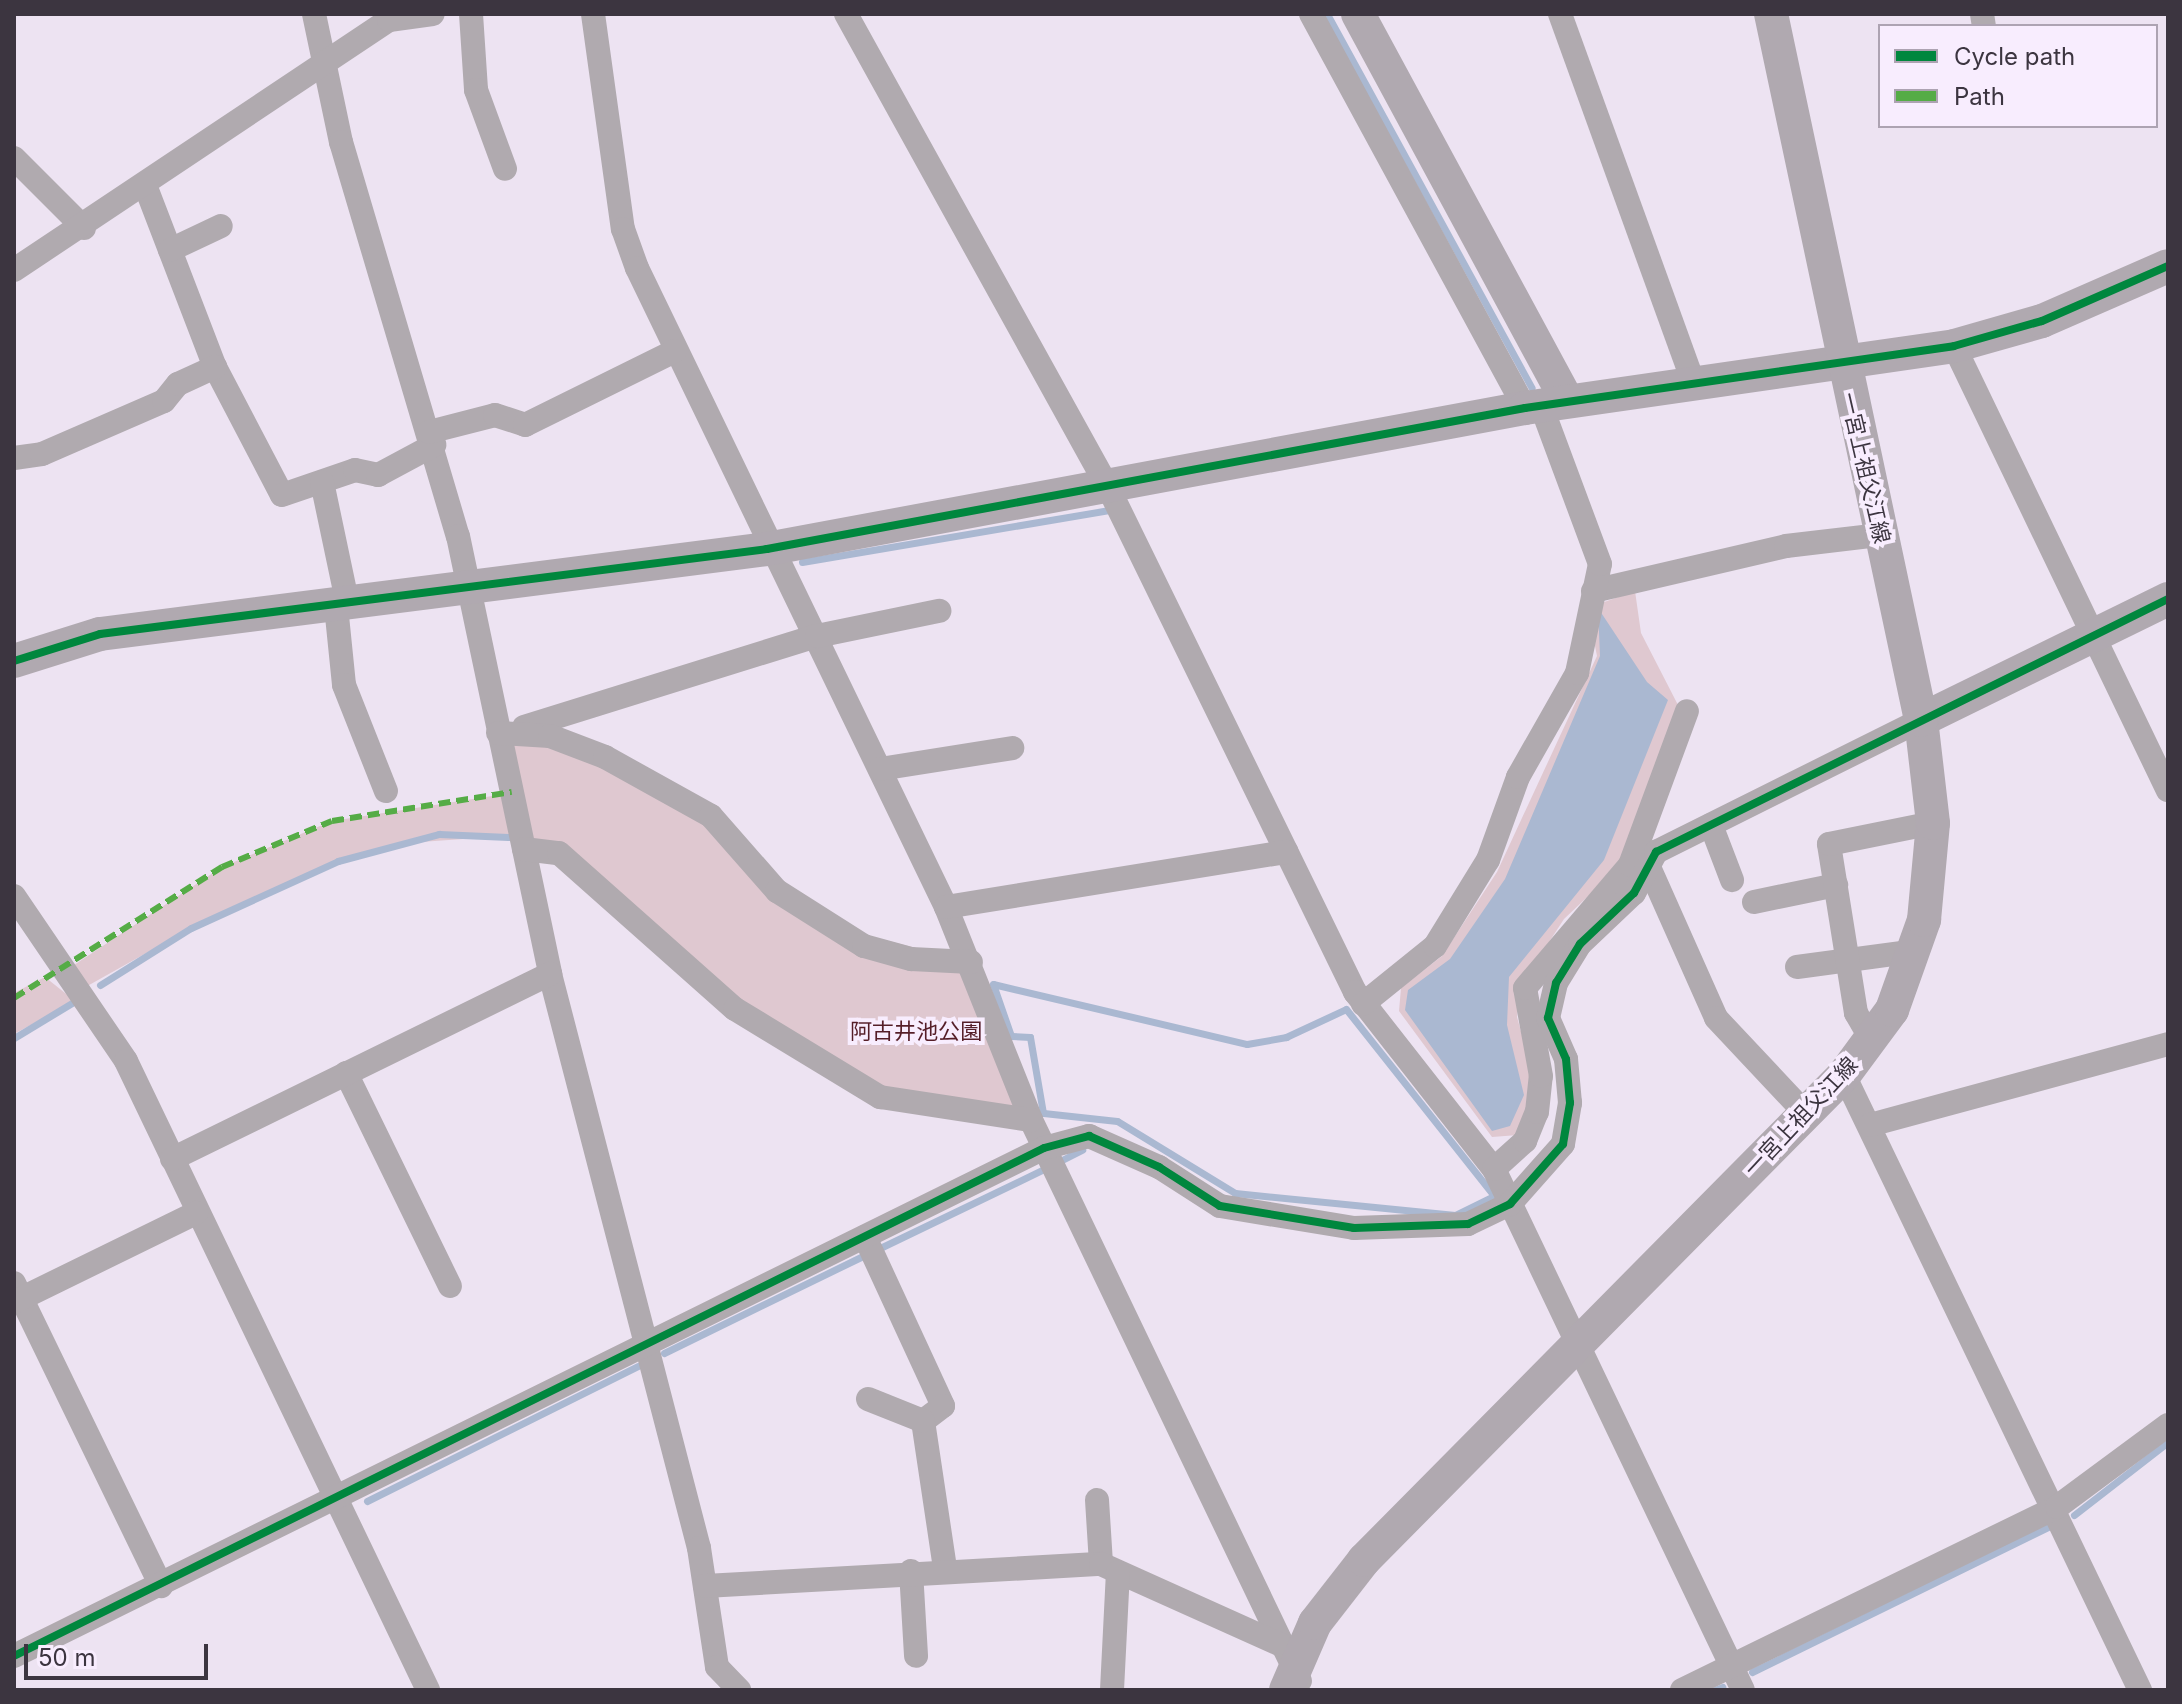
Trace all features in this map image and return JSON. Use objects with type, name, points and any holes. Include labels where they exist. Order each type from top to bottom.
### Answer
[{"type":"street","points":[[314,14],[341,142],[432,439],[469,591],[550,974],[650,1340],[705,1586],[717,1667],[739,1690]]},
{"type":"street","points":[[14,270],[84,228],[326,64],[369,22],[433,14]]},
{"type":"street","points":[[471,14],[476,90],[505,169]]},
{"type":"street","points":[[593,14],[623,229],[675,351],[767,549],[778,555],[946,907],[971,962],[1031,1120],[1291,1673]]},
{"type":"street","points":[[846,14],[1110,491],[1363,1004],[1494,1169],[1743,1690]]},
{"type":"street","points":[[1311,14],[1544,405]]},
{"type":"street","points":[[1358,14],[1544,405],[1600,564],[1577,673],[1518,777],[1488,860],[1435,946],[1363,1004]]},
{"type":"street","points":[[1560,14],[1693,381]]},
{"type":"street","name":"一宮上祖父江線","points":[[1291,1673],[1315,1623],[1364,1560],[1580,1346],[1844,1075],[1871,1039],[1915,951],[1933,823],[1921,720],[1841,358],[1771,14]]},
{"type":"street","points":[[14,158],[84,228]]},
{"type":"street","points":[[145,185],[215,367],[282,495],[355,470],[378,475],[432,439],[495,415],[525,425],[675,351]]},
{"type":"street","points":[[170,250],[221,226]]},
{"type":"street","points":[[14,661],[100,634],[469,591],[767,549],[1110,491],[1544,405],[1841,358],[1954,346],[2042,321],[2168,266]]},
{"type":"street","points":[[1954,346],[2090,637],[2168,790]]},
{"type":"street","points":[[14,458],[42,454],[164,401],[178,384],[215,367]]},
{"type":"street","points":[[322,482],[342,606],[344,685],[386,791]]},
{"type":"street","points":[[1593,591],[1786,546],[1880,535]]},
{"type":"street","points":[[1494,1169],[1525,1141],[1537,1112],[1541,1076],[1525,988],[1644,855],[1656,852],[2168,599]]},
{"type":"street","points":[[498,733],[817,636],[939,611]]},
{"type":"street","points":[[14,1656],[336,1502],[650,1340],[1044,1148],[1089,1136],[1220,1206],[1354,1228],[1468,1224],[1510,1204],[1563,1144],[1570,1103],[1566,1059],[1548,1018],[1556,983],[1580,944],[1634,893],[1687,711]]},
{"type":"street","points":[[498,733],[550,736],[605,757],[711,816],[777,891],[864,946],[911,959],[971,962]]},
{"type":"street","points":[[880,769],[1012,748]]},
{"type":"street","points":[[1871,1039],[1856,1013],[1829,844],[1933,823]]},
{"type":"street","points":[[1711,825],[1732,880]]},
{"type":"street","points":[[524,849],[559,853],[735,1009],[880,1097],[1031,1120]]},
{"type":"street","points":[[946,907],[1287,852]]},
{"type":"street","points":[[1644,855],[1716,1018],[1806,1114]]},
{"type":"street","points":[[1754,902],[1836,885]]},
{"type":"street","points":[[14,896],[126,1061],[196,1213],[428,1690]]},
{"type":"street","points":[[1797,967],[1847,955],[1915,951]]},
{"type":"street","points":[[172,1159],[550,974]]},
{"type":"street","points":[[1870,1125],[2168,1044]]},
{"type":"street","points":[[346,1073],[450,1286]]},
{"type":"street","points":[[1844,1075],[2057,1507],[2140,1690]]},
{"type":"street","points":[[161,1586],[17,1294],[196,1213]]},
{"type":"street","points":[[865,1237],[943,1406],[923,1421]]},
{"type":"street","points":[[868,1399],[923,1421]]},
{"type":"street","points":[[923,1421],[945,1568]]},
{"type":"street","points":[[1682,1690],[2057,1507],[2168,1425]]},
{"type":"street","points":[[1097,1500],[1109,1568],[1112,1690]]},
{"type":"street","points":[[705,1586],[945,1568],[1109,1568],[1291,1673]]},
{"type":"street","points":[[911,1571],[916,1656]]},
{"type":"green space","points":[[1635,591],[1641,633],[1678,705],[1623,863],[1564,919],[1521,985],[1517,1017],[1533,1075],[1531,1112],[1518,1135],[1492,1137],[1399,1011],[1401,988],[1442,956],[1497,872],[1597,656],[1590,621],[1596,605]]},
{"type":"green space","name":"阿古井池公園","points":[[498,733],[550,736],[660,787],[822,924],[971,962],[1031,1120],[906,1105],[784,1038],[521,835],[406,843],[338,861],[191,928],[82,989],[68,969],[222,867],[332,821],[511,793]]},
{"type":"green space","points":[[45,977],[75,1001],[14,1034],[14,993]]},
{"type":"water","points":[[1598,608],[1647,682],[1668,700],[1604,860],[1509,977],[1507,1025],[1524,1095],[1510,1126],[1492,1131],[1405,1010],[1408,990],[1450,959],[1505,879],[1600,656]]},
{"type":"waterway","points":[[1327,14],[1532,388]]},
{"type":"waterway","points":[[802,562],[1108,510]]},
{"type":"waterway","points":[[100,985],[191,928],[338,861],[439,834],[508,837]]},
{"type":"waterway","points":[[993,984],[1247,1044],[1286,1037],[1346,1009],[1494,1196],[1455,1215],[1235,1193],[1117,1121],[1043,1113],[1030,1037],[1011,1036],[993,984]]},
{"type":"waterway","points":[[14,1038],[75,1001]]},
{"type":"waterway","points":[[1060,1161],[1082,1150]]},
{"type":"waterway","points":[[880,1248],[1042,1170]]},
{"type":"waterway","points":[[664,1353],[861,1257]]},
{"type":"waterway","points":[[367,1501],[638,1366]]},
{"type":"waterway","points":[[2074,1515],[2168,1442]]},
{"type":"waterway","points":[[1752,1672],[2052,1525]]},
{"type":"waterway","points":[[1715,1690],[1722,1687]]},
{"type":"marked path","points":[[14,998],[222,867],[332,821],[512,792]]},
{"type":"cycle path","points":[[14,661],[100,634],[767,549],[1525,408],[1954,346],[2042,321],[2168,266]]},
{"type":"cycle path","points":[[14,1656],[1044,1148],[1089,1136],[1159,1167],[1220,1206],[1354,1228],[1468,1224],[1510,1204],[1563,1144],[1570,1103],[1566,1059],[1548,1018],[1556,983],[1580,944],[1634,893],[1656,852],[2168,599]]}]
